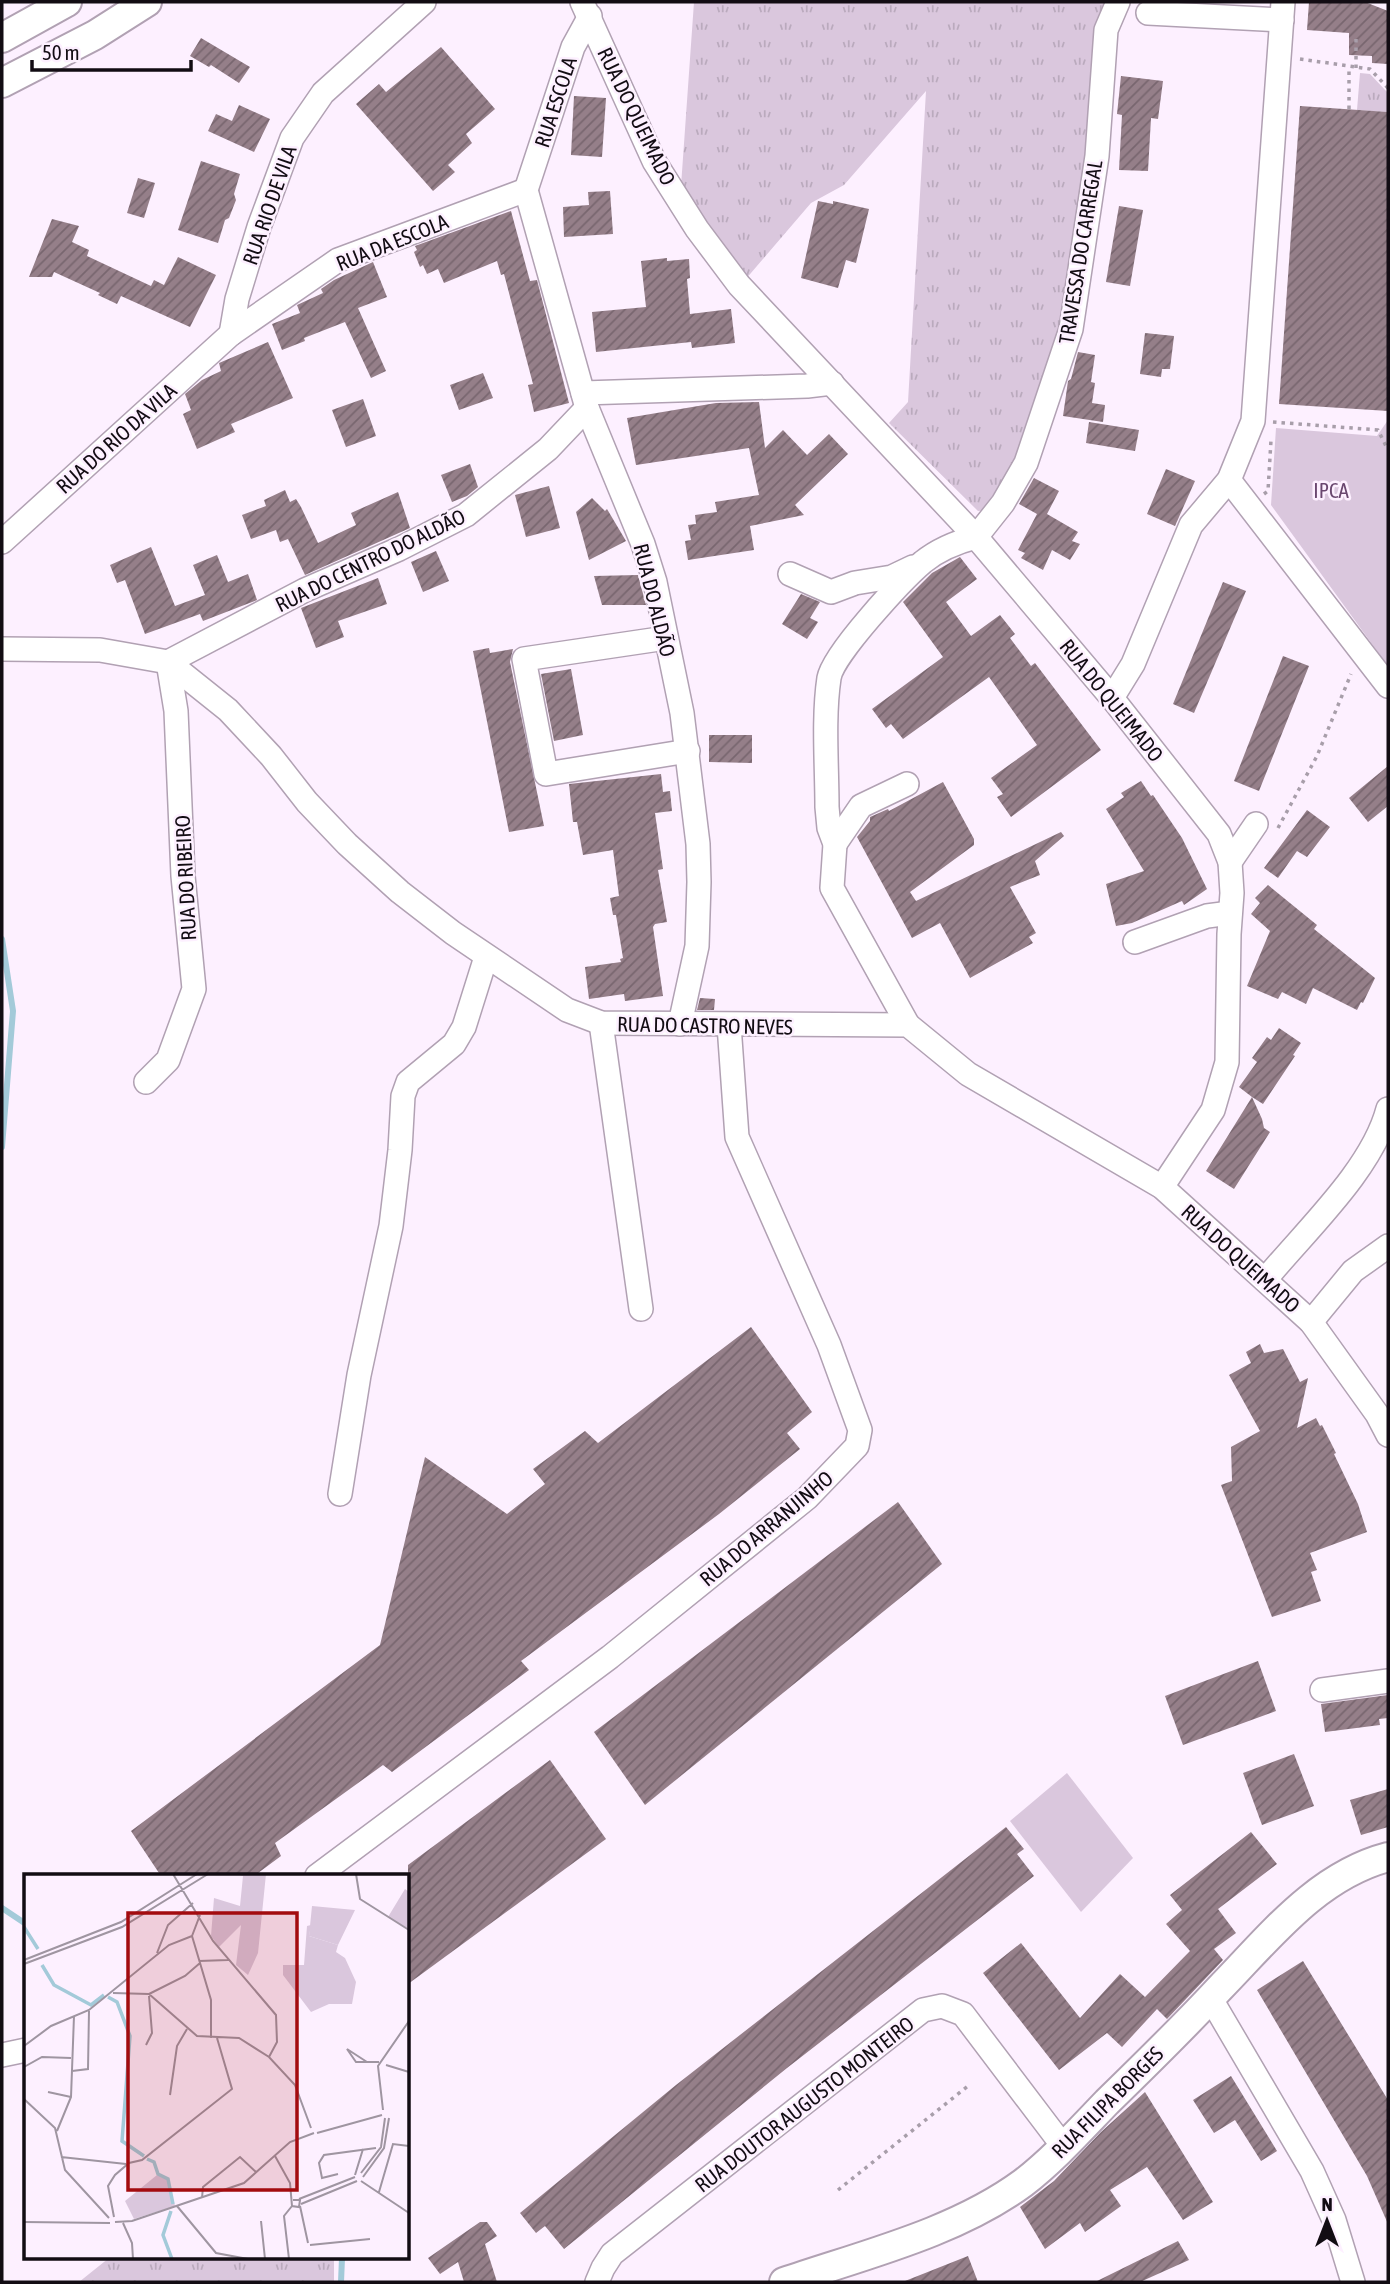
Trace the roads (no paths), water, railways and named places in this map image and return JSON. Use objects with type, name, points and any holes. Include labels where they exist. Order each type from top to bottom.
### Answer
[{"type":"main road","points":[[2,38],[67,2]]},
{"type":"main road","points":[[2,83],[95,35],[147,2]]},
{"type":"main road","name":"RUA FILIPA BORGES","points":[[784,2282],[955,2223],[1025,2181],[1211,1999],[1293,1912],[1331,1882],[1388,1857]]},
{"type":"street","name":"RUA RIO DE VILA","points":[[231,334],[237,299],[292,138],[323,93],[424,2]]},
{"type":"street","points":[[1112,698],[1133,664],[1196,526],[1229,480],[1253,421],[1283,11],[1203,15],[1140,6]]},
{"type":"street","name":"TRAVESSA DO CARREGAL","points":[[976,537],[1003,503],[1026,463],[1071,329],[1097,156],[1106,30],[1140,6]]},
{"type":"street","name":"RUA ESCOLA","points":[[526,190],[586,9]]},
{"type":"street","name":"RUA DO QUEIMADO","points":[[586,9],[654,161],[697,229],[739,285],[976,537],[1112,698],[1219,834],[1230,862],[1232,893],[1229,923],[1227,1062],[1213,1110],[1162,1186],[1311,1322],[1377,1413],[1388,1435]]},
{"type":"street","name":"RUA DA ESCOLA","points":[[231,334],[338,260],[526,190]]},
{"type":"street","name":"RUA DO ALDÃO","points":[[526,190],[585,400],[643,544],[655,582],[688,751],[698,844],[699,882],[696,946],[680,1024]]},
{"type":"street","name":"RUA DO RIO DA VILA","points":[[2,542],[231,334]]},
{"type":"street","points":[[585,400],[832,383]]},
{"type":"street","name":"RUA DO CENTRO DO ALDÃO","points":[[168,662],[305,590],[398,549],[466,515],[548,449],[585,400]]},
{"type":"street","points":[[1229,480],[1388,686]]},
{"type":"street","points":[[790,574],[831,592],[855,583],[892,578],[955,542],[976,537]]},
{"type":"street","points":[[925,561],[904,581],[841,654],[830,677],[827,807],[829,828],[835,844],[832,888],[908,1025],[968,1074],[1162,1186]]},
{"type":"street","points":[[666,638],[524,659],[545,775],[688,751]]},
{"type":"street","points":[[2,649],[100,650],[168,662]]},
{"type":"street","name":"RUA DO CASTRO NEVES","points":[[168,662],[228,710],[271,756],[307,802],[347,844],[400,892],[486,957],[567,1010],[601,1023],[908,1025]]},
{"type":"street","name":"RUA DO RIBEIRO","points":[[146,1082],[168,1060],[194,989],[183,876],[176,711],[168,662]]},
{"type":"street","points":[[835,844],[861,806],[907,784]]},
{"type":"street","points":[[1230,862],[1266,827]]},
{"type":"street","points":[[1135,942],[1207,916],[1229,923]]},
{"type":"street","points":[[340,1494],[359,1375],[391,1226],[403,1096],[408,1082],[454,1044],[464,1027],[486,957]]},
{"type":"street","points":[[601,1023],[641,1309]]},
{"type":"street","name":"RUA DO ARRANJINHO","points":[[320,1874],[620,1649],[807,1498],[857,1446],[860,1430],[829,1345],[737,1137],[729,1025]]},
{"type":"street","points":[[1265,1280],[1361,1167],[1384,1126],[1388,1109]]},
{"type":"street","points":[[1311,1322],[1353,1271],[1388,1245]]},
{"type":"street","points":[[1322,1690],[1388,1681]]},
{"type":"street","points":[[1211,1999],[1302,2152],[1334,2220],[1353,2282]]},
{"type":"street","name":"RUA DOUTOR AUGUSTO MONTEIRO","points":[[597,2282],[612,2254],[923,2010],[942,2006],[963,2014],[1063,2146]]},
{"type":"street","points":[[2,2055],[24,2050]]},
{"type":"waterway","points":[[2,939],[13,1011],[2,1147]]},
{"type":"waterway","points":[[2,1908],[24,1923]]},
{"type":"waterway","points":[[341,2282],[342,2260]]},
{"type":"park label","name":"IPCA","points":[[1331,490]]}]
